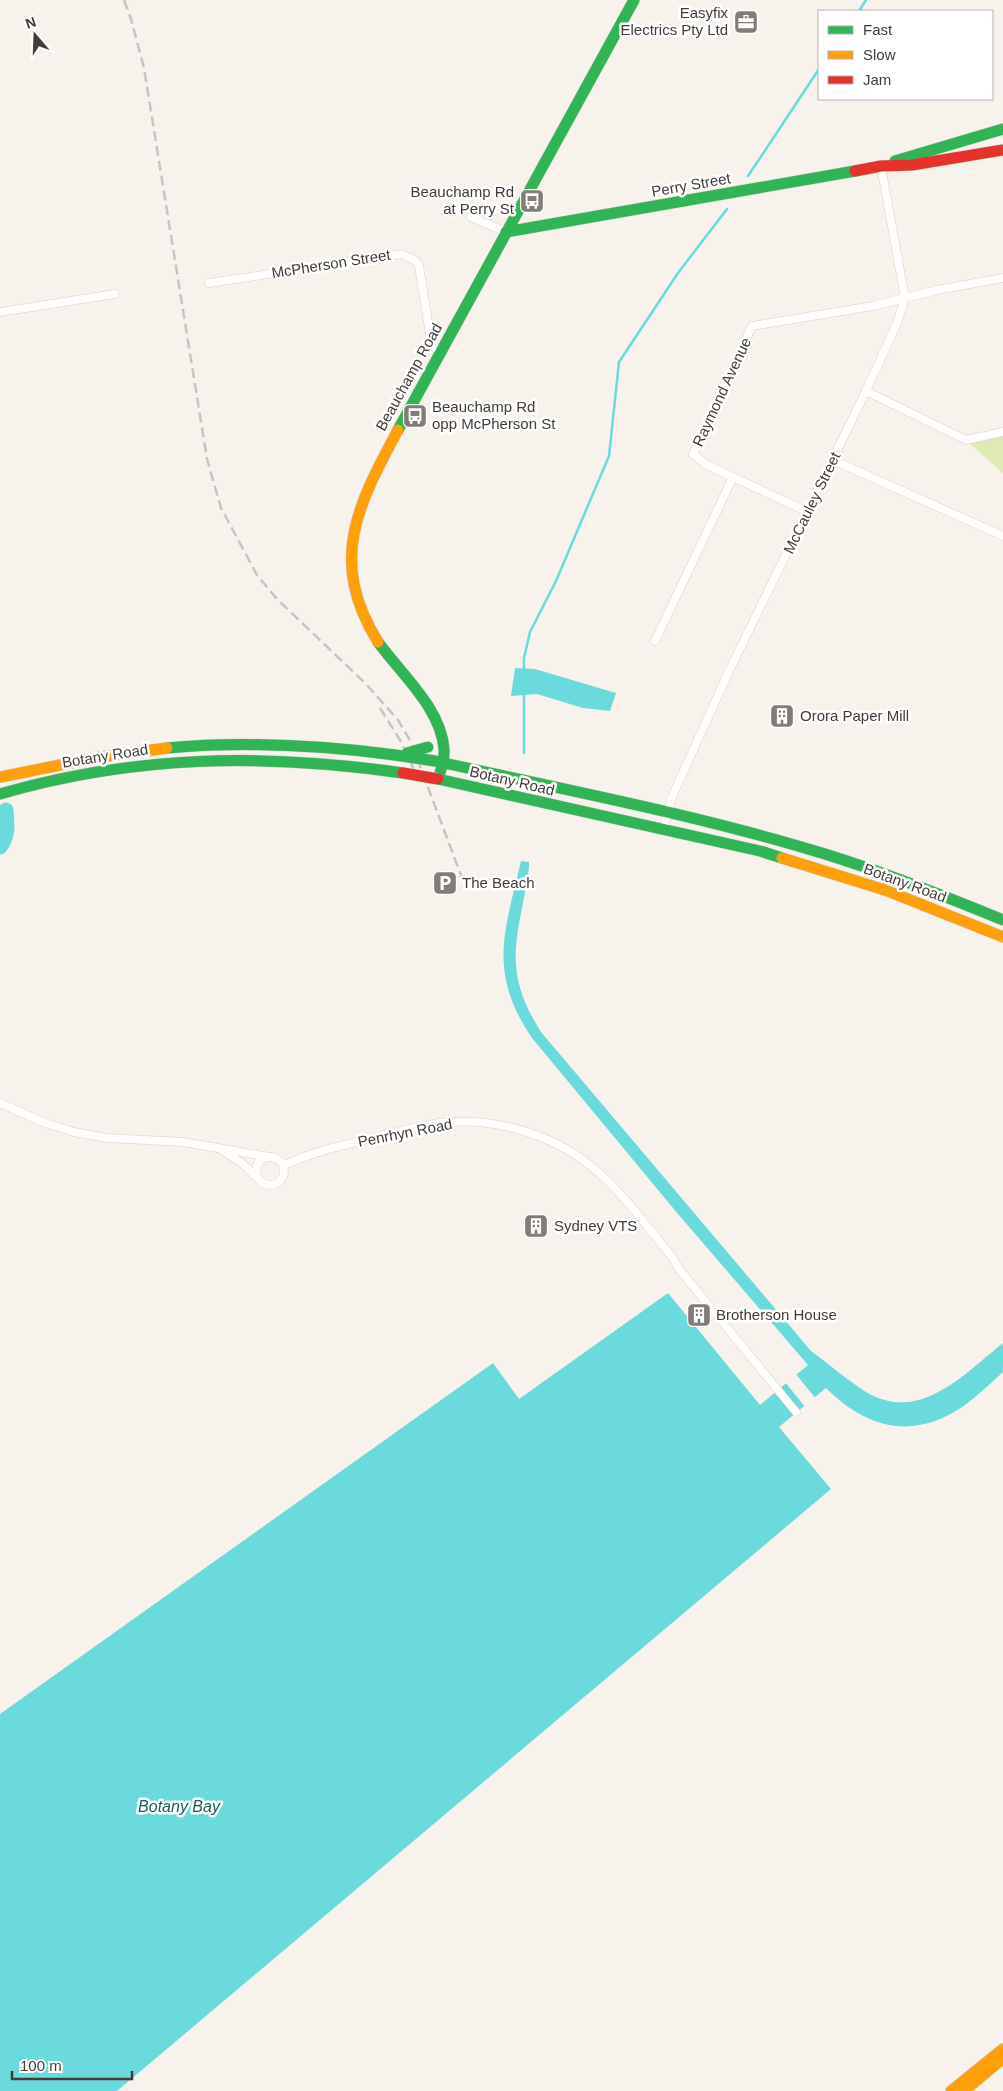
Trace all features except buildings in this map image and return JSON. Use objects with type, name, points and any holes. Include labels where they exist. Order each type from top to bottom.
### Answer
[{"type":"main road","name":"Beauchamp Road","points":[[440,771],[444,750],[439,728],[430,710],[378,642],[363,614],[352,574],[352,545],[360,502],[439,353],[634,0]]},
{"type":"main road","name":"Perry Street","points":[[881,166],[924,151],[1003,129]]},
{"type":"main road","name":"Perry Street","points":[[506,232],[881,166],[912,165],[1003,150]]},
{"type":"main road","points":[[395,755],[428,747],[433,739],[432,729],[420,707],[418,696]]},
{"type":"main road","name":"Botany Road","points":[[0,777],[111,754],[216,743],[270,743],[340,747],[395,755],[440,771],[664,829],[760,851],[885,890],[1003,937]]},
{"type":"main road","name":"Botany Road","points":[[0,794],[59,778],[109,769],[209,759],[298,760],[403,773],[440,771],[668,813],[826,855],[909,883],[1003,920]]},
{"type":"main road","points":[[951,2091],[1003,2049]]},
{"type":"main road","points":[[964,2091],[1003,2058]]},
{"type":"street","name":"McCauley Street","points":[[664,829],[671,799],[730,669],[808,512],[897,323],[905,298],[881,166]]},
{"type":"street","points":[[470,217],[506,232]]},
{"type":"street","name":"McPherson Street","points":[[209,283],[402,254],[416,261],[419,266],[432,341],[439,353]]},
{"type":"street","points":[[905,298],[1003,278]]},
{"type":"street","points":[[0,312],[115,294]]},
{"type":"street","name":"Raymond Avenue","points":[[808,512],[707,465],[693,454],[752,326],[873,306],[905,298]]},
{"type":"street","points":[[866,391],[966,440],[1003,432]]},
{"type":"street","points":[[833,460],[1003,536]]},
{"type":"street","points":[[655,642],[733,478]]},
{"type":"street","points":[[0,1103],[45,1123],[74,1132],[106,1138],[183,1142],[270,1157],[280,1161],[283,1166],[283,1177],[276,1185],[264,1185],[243,1164],[220,1149]]},
{"type":"street","name":"Penrhyn Road","points":[[283,1166],[316,1152],[407,1129],[448,1122],[490,1123],[543,1138],[576,1155],[614,1187],[796,1412]]},
{"type":"street","points":[[256,1177],[255,1172],[258,1163],[270,1157]]},
{"type":"green space","points":[[1003,432],[1003,473],[966,440]]},
{"type":"water","points":[[515,668],[535,669],[616,693],[610,711],[583,708],[537,694],[511,696]]},
{"type":"water","name":"Botany Bay","points":[[521,861],[529,862],[529,867],[518,932],[516,969],[520,988],[528,1009],[541,1032],[811,1351],[866,1392],[886,1400],[905,1402],[923,1399],[940,1391],[957,1381],[1003,1343],[1003,1372],[965,1405],[946,1416],[928,1423],[909,1426],[875,1421],[858,1413],[826,1388],[779,1427],[831,1489],[117,2091],[0,2091],[0,1714],[493,1363],[519,1399],[668,1293],[760,1405],[808,1365],[678,1214],[532,1038],[518,1014],[509,992],[504,951],[506,930]]},
{"type":"pier","points":[[795,1373],[816,1399],[806,1408],[785,1382]]},
{"type":"waterway","points":[[860,10],[866,0]]},
{"type":"waterway","points":[[748,176],[818,71]]},
{"type":"waterway","points":[[524,670],[524,658],[530,632],[556,581],[609,456],[619,362],[678,273],[727,209]]},
{"type":"waterway","points":[[524,693],[524,753]]},
{"type":"waterway","points":[[0,847],[6,834],[6,810]]},
{"type":"railway","points":[[124,0],[144,68],[207,459],[221,508],[257,575],[277,599],[366,684],[398,720],[411,742],[462,878]]},
{"type":"railway","points":[[380,708],[400,740],[418,778]]},
{"type":"traffic: fast","points":[[398,430],[634,0]]},
{"type":"traffic: fast","points":[[895,161],[1003,129]]},
{"type":"traffic: fast","points":[[506,232],[855,171]]},
{"type":"traffic: fast","points":[[378,642],[418,692],[436,719],[444,749],[443,764],[438,779],[760,851],[782,858]]},
{"type":"traffic: fast","points":[[167,748],[281,745],[395,755]]},
{"type":"traffic: fast","points":[[407,753],[428,747]]},
{"type":"traffic: fast","points":[[395,755],[435,761]]},
{"type":"traffic: fast","points":[[0,794],[100,771],[200,761],[300,762],[403,773]]},
{"type":"traffic: fast","points":[[435,761],[632,804],[777,840],[870,869],[1003,920]]},
{"type":"traffic: slow","points":[[378,642],[363,613],[354,585],[352,559],[354,534],[360,509],[398,430]]},
{"type":"traffic: slow","points":[[0,777],[100,757],[167,748]]},
{"type":"traffic: slow","points":[[782,858],[885,890],[1003,937]]},
{"type":"traffic: slow","points":[[951,2091],[1003,2049]]},
{"type":"traffic: slow","points":[[964,2091],[1001,2060]]},
{"type":"traffic: jam","points":[[855,171],[881,166],[912,165],[1003,150]]},
{"type":"traffic: jam","points":[[403,773],[438,779]]},
{"type":"place","name":"Easyfix Electrics Pty Ltd","points":[[746,22]]},
{"type":"place","name":"Beauchamp Rd at Perry St","points":[[532,201]]},
{"type":"place","name":"Beauchamp Rd opp McPherson St","points":[[415,416]]},
{"type":"place","name":"Orora Paper Mill","points":[[782,716]]},
{"type":"place","name":"The Beach","points":[[445,883]]},
{"type":"place","name":"Sydney VTS","points":[[536,1226]]},
{"type":"place","name":"Brotherson House","points":[[699,1315]]}]
